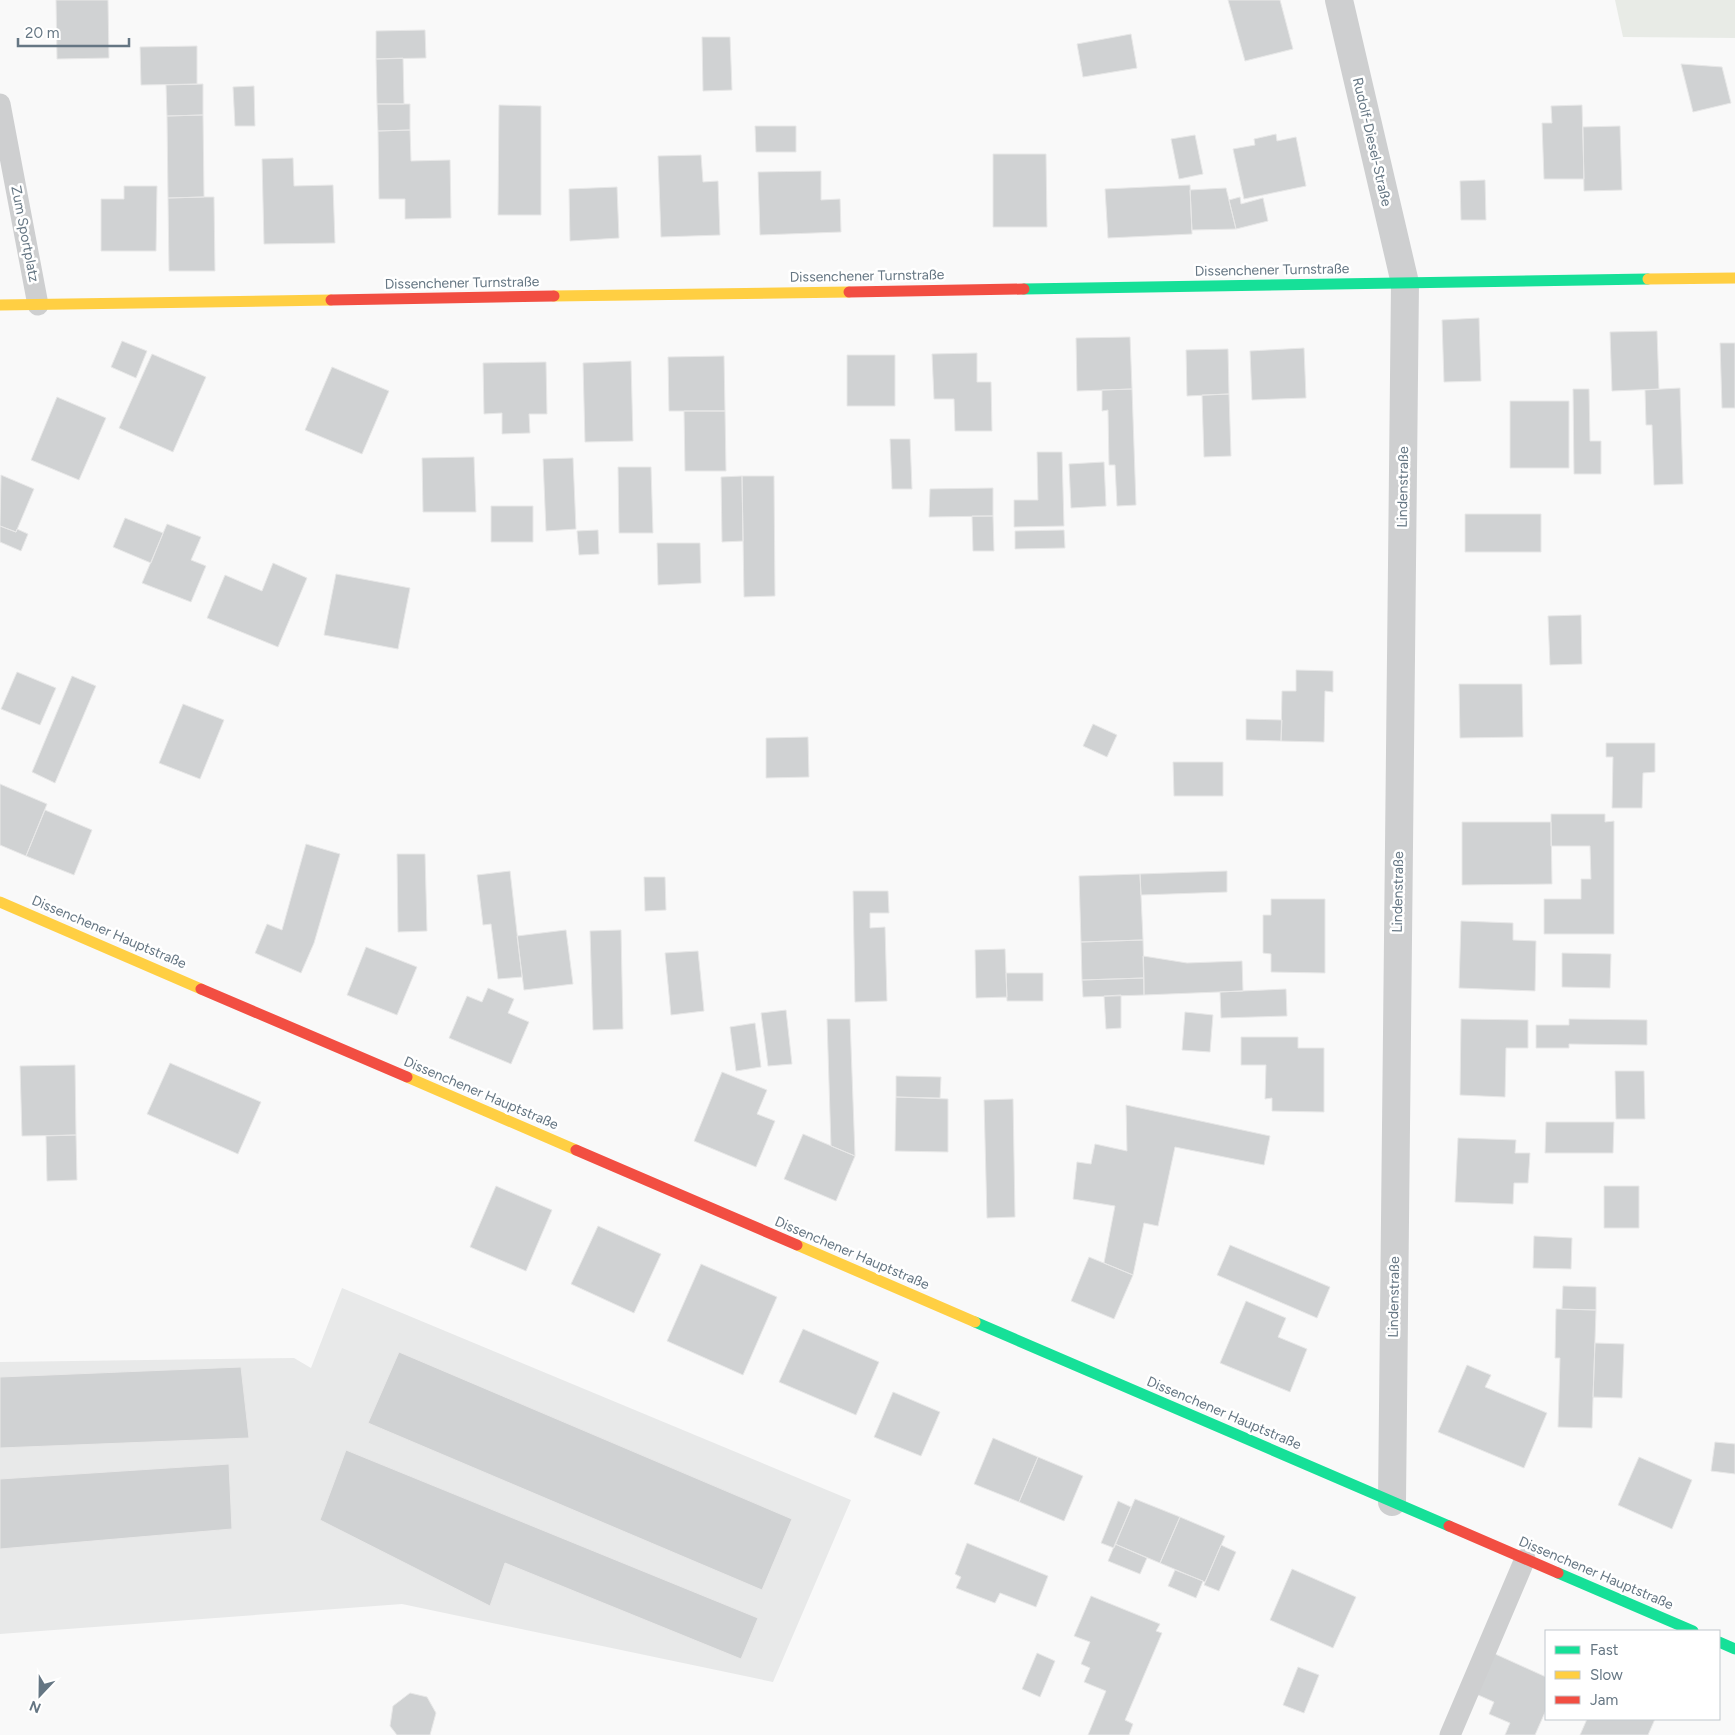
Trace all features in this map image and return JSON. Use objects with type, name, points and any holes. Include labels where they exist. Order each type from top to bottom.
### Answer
[{"type":"main road","name":"Dissenchener Turnstraße","points":[[0,306],[1735,278]]},
{"type":"main road","name":"Dissenchener Hauptstraße","points":[[0,902],[1691,1630]]},
{"type":"main road","points":[[1720,1642],[1735,1649]]},
{"type":"street","name":"Rudolf-Diesel-Straße","points":[[1339,0],[1405,283]]},
{"type":"street","name":"Lindenstraße","points":[[1392,1502],[1405,283]]},
{"type":"lane","name":"Zum Sportplatz","points":[[0,104],[38,305]]},
{"type":"lane","points":[[1450,1735],[1526,1559]]},
{"type":"shaded area","points":[[1615,0],[1735,0],[1735,38],[1623,37]]},
{"type":"shaded area","points":[[342,1288],[851,1500],[773,1682],[402,1604],[0,1634],[0,1362],[294,1358],[311,1368]]},
{"type":"building","points":[[56,0],[108,0],[109,58],[57,59]]},
{"type":"building","points":[[1228,0],[1280,0],[1293,49],[1245,61]]},
{"type":"building","points":[[425,30],[426,58],[376,59],[376,31]]},
{"type":"building","points":[[1131,34],[1137,68],[1083,77],[1077,44]]},
{"type":"building","points":[[702,37],[730,37],[732,90],[703,91]]},
{"type":"building","points":[[197,46],[197,84],[141,85],[140,47]]},
{"type":"building","points":[[403,58],[404,104],[377,104],[376,59]]},
{"type":"building","points":[[1681,64],[1722,67],[1731,103],[1693,112]]},
{"type":"building","points":[[203,84],[203,115],[167,116],[166,85]]},
{"type":"building","points":[[254,86],[255,126],[235,126],[233,87]]},
{"type":"building","points":[[377,104],[410,104],[410,130],[378,131]]},
{"type":"building","points":[[499,105],[541,106],[541,215],[498,215]]},
{"type":"building","points":[[1582,105],[1584,179],[1544,179],[1542,123],[1552,123],[1551,106]]},
{"type":"building","points":[[203,115],[204,197],[168,198],[167,116]]},
{"type":"building","points":[[755,126],[796,126],[796,152],[756,152]]},
{"type":"building","points":[[1620,126],[1622,190],[1584,191],[1583,127]]},
{"type":"building","points":[[410,130],[411,161],[450,160],[451,218],[405,219],[405,199],[379,199],[378,131]]},
{"type":"building","points":[[1276,134],[1277,141],[1296,137],[1306,186],[1244,199],[1233,149],[1255,145],[1254,139]]},
{"type":"building","points":[[1195,135],[1203,174],[1179,179],[1171,139]]},
{"type":"building","points":[[993,154],[1046,154],[1047,227],[993,227]]},
{"type":"building","points":[[701,155],[703,182],[718,181],[720,235],[661,237],[658,156]]},
{"type":"building","points":[[293,158],[294,186],[333,185],[335,243],[264,244],[262,159]]},
{"type":"building","points":[[821,171],[821,200],[840,199],[841,232],[760,235],[758,172]]},
{"type":"building","points":[[1485,180],[1486,220],[1461,220],[1460,181]]},
{"type":"building","points":[[1190,185],[1192,234],[1108,238],[1105,189]]},
{"type":"building","points":[[124,186],[157,186],[156,251],[101,251],[101,199],[124,199]]},
{"type":"building","points":[[617,187],[619,238],[570,241],[569,189]]},
{"type":"building","points":[[1226,188],[1236,229],[1192,230],[1190,190]]},
{"type":"building","points":[[214,197],[215,271],[169,271],[168,198]]},
{"type":"building","points":[[1240,197],[1241,204],[1263,198],[1268,221],[1236,229],[1229,200]]},
{"type":"building","points":[[1479,318],[1481,381],[1444,382],[1442,320]]},
{"type":"building","points":[[1657,331],[1659,389],[1612,391],[1610,332]]},
{"type":"building","points":[[1130,337],[1132,389],[1077,391],[1076,338]]},
{"type":"building","points":[[122,341],[147,351],[136,378],[111,367]]},
{"type":"building","points":[[1720,343],[1735,343],[1735,408],[1722,408]]},
{"type":"building","points":[[1304,348],[1306,398],[1252,400],[1250,351]]},
{"type":"building","points":[[1228,349],[1229,394],[1187,396],[1186,350]]},
{"type":"building","points":[[977,353],[977,382],[991,382],[992,431],[955,431],[954,399],[934,399],[932,354]]},
{"type":"building","points":[[152,354],[206,377],[173,452],[119,428]]},
{"type":"building","points":[[847,355],[895,355],[895,406],[847,406]]},
{"type":"building","points":[[724,356],[725,411],[669,411],[668,357]]},
{"type":"building","points":[[631,361],[633,441],[585,442],[583,363]]},
{"type":"building","points":[[546,362],[547,414],[529,414],[530,433],[502,434],[502,413],[484,414],[483,363]]},
{"type":"building","points":[[332,367],[389,391],[362,454],[305,430]]},
{"type":"building","points":[[1680,388],[1683,484],[1654,485],[1652,425],[1646,425],[1645,390]]},
{"type":"building","points":[[1132,389],[1136,505],[1117,506],[1115,465],[1109,465],[1108,410],[1102,411],[1102,390]]},
{"type":"building","points":[[1573,389],[1589,389],[1590,441],[1601,441],[1601,474],[1574,474]]},
{"type":"building","points":[[1229,394],[1231,456],[1204,457],[1202,395]]},
{"type":"building","points":[[57,397],[106,418],[79,480],[31,460]]},
{"type":"building","points":[[1510,401],[1569,401],[1569,468],[1510,468]]},
{"type":"building","points":[[684,411],[725,411],[726,471],[685,471]]},
{"type":"building","points":[[890,439],[910,439],[912,489],[892,489]]},
{"type":"building","points":[[1037,452],[1062,452],[1064,526],[1014,527],[1014,500],[1038,500]]},
{"type":"building","points":[[474,457],[476,512],[423,512],[422,458]]},
{"type":"building","points":[[573,458],[576,529],[546,531],[543,459]]},
{"type":"building","points":[[1104,462],[1106,506],[1071,508],[1069,464]]},
{"type":"building","points":[[618,467],[651,467],[653,533],[619,533]]},
{"type":"building","points":[[1,475],[34,489],[16,532],[0,526]]},
{"type":"building","points":[[742,476],[774,476],[775,596],[744,597]]},
{"type":"building","points":[[742,476],[743,541],[722,542],[721,477]]},
{"type":"building","points":[[993,488],[993,516],[929,517],[930,489]]},
{"type":"building","points":[[491,506],[533,506],[533,542],[491,542]]},
{"type":"building","points":[[1465,514],[1541,514],[1541,552],[1465,552]]},
{"type":"building","points":[[972,516],[993,516],[994,551],[973,551]]},
{"type":"building","points":[[125,518],[163,533],[151,563],[113,547]]},
{"type":"building","points":[[167,524],[201,537],[191,560],[206,566],[191,602],[142,583]]},
{"type":"building","points":[[0,526],[16,532],[17,529],[28,534],[21,551],[0,542]]},
{"type":"building","points":[[598,530],[599,554],[579,555],[577,531]]},
{"type":"building","points":[[1064,530],[1065,548],[1015,549],[1015,531]]},
{"type":"building","points":[[657,543],[700,543],[701,583],[658,585]]},
{"type":"building","points":[[273,563],[307,578],[278,647],[207,618],[225,575],[262,591]]},
{"type":"building","points":[[336,574],[410,588],[398,649],[324,635]]},
{"type":"building","points":[[1581,615],[1582,664],[1550,665],[1548,616]]},
{"type":"building","points":[[1296,670],[1333,671],[1333,692],[1325,691],[1324,742],[1281,741],[1282,691],[1296,691]]},
{"type":"building","points":[[17,672],[56,688],[40,725],[1,709]]},
{"type":"building","points":[[72,676],[96,686],[55,783],[32,772]]},
{"type":"building","points":[[1459,684],[1522,684],[1523,737],[1460,738]]},
{"type":"building","points":[[183,704],[224,720],[200,779],[159,763]]},
{"type":"building","points":[[1246,719],[1282,720],[1281,741],[1246,740]]},
{"type":"building","points":[[1093,724],[1117,735],[1107,757],[1083,746]]},
{"type":"building","points":[[808,737],[809,777],[766,778],[766,738]]},
{"type":"building","points":[[1606,743],[1655,743],[1655,772],[1643,773],[1642,808],[1612,808],[1613,757],[1606,757]]},
{"type":"building","points":[[1173,762],[1223,762],[1223,796],[1174,796]]},
{"type":"building","points":[[0,784],[47,804],[26,856],[0,845]]},
{"type":"building","points":[[45,810],[92,830],[74,875],[26,856]]},
{"type":"building","points":[[1551,814],[1605,814],[1605,822],[1614,821],[1614,934],[1544,934],[1544,899],[1581,899],[1581,879],[1591,879],[1590,846],[1551,846]]},
{"type":"building","points":[[1462,822],[1551,822],[1552,884],[1462,885]]},
{"type":"building","points":[[306,844],[340,854],[314,943],[301,973],[255,953],[267,924],[282,930]]},
{"type":"building","points":[[397,854],[425,854],[427,931],[398,932]]},
{"type":"building","points":[[510,871],[522,977],[498,979],[491,924],[483,925],[477,875]]},
{"type":"building","points":[[1227,871],[1227,892],[1141,895],[1140,874]]},
{"type":"building","points":[[1140,874],[1143,940],[1081,942],[1079,876]]},
{"type":"building","points":[[644,877],[665,877],[666,910],[645,911]]},
{"type":"building","points":[[853,891],[888,891],[889,913],[870,913],[870,928],[885,927],[887,1001],[855,1002]]},
{"type":"building","points":[[1271,899],[1325,899],[1325,973],[1271,972],[1271,954],[1263,953],[1263,915],[1271,915]]},
{"type":"building","points":[[1461,921],[1513,923],[1513,940],[1536,941],[1535,991],[1459,988]]},
{"type":"building","points":[[566,930],[573,984],[524,990],[517,936]]},
{"type":"building","points":[[621,930],[623,1029],[593,1030],[590,931]]},
{"type":"building","points":[[1143,940],[1144,978],[1082,980],[1081,942]]},
{"type":"building","points":[[366,947],[417,967],[397,1015],[347,995]]},
{"type":"building","points":[[1005,949],[1007,997],[976,998],[975,950]]},
{"type":"building","points":[[698,951],[704,1011],[671,1015],[665,953]]},
{"type":"building","points":[[1562,953],[1611,954],[1610,988],[1562,987]]},
{"type":"building","points":[[1143,956],[1187,963],[1242,961],[1243,991],[1144,995]]},
{"type":"building","points":[[1006,973],[1043,973],[1043,1001],[1007,1001]]},
{"type":"building","points":[[1144,978],[1144,995],[1083,997],[1082,980]]},
{"type":"building","points":[[488,988],[514,999],[508,1013],[529,1022],[511,1064],[449,1038],[467,996],[482,1002]]},
{"type":"building","points":[[1286,989],[1287,1016],[1221,1018],[1220,992]]},
{"type":"building","points":[[1121,995],[1121,1028],[1106,1029],[1104,996]]},
{"type":"building","points":[[786,1010],[792,1064],[768,1066],[761,1013]]},
{"type":"building","points":[[1185,1012],[1213,1015],[1210,1052],[1182,1050]]},
{"type":"building","points":[[827,1019],[850,1019],[855,1156],[831,1146]]},
{"type":"building","points":[[1461,1019],[1528,1020],[1528,1048],[1506,1048],[1505,1097],[1460,1095]]},
{"type":"building","points":[[1569,1019],[1647,1020],[1647,1045],[1569,1044],[1569,1048],[1536,1048],[1536,1025],[1569,1025]]},
{"type":"building","points":[[755,1023],[761,1067],[736,1071],[730,1027]]},
{"type":"building","points":[[1241,1037],[1298,1037],[1298,1048],[1324,1048],[1324,1112],[1272,1111],[1272,1098],[1265,1099],[1266,1065],[1241,1065]]},
{"type":"building","points":[[170,1063],[261,1102],[238,1154],[147,1114]]},
{"type":"building","points":[[75,1065],[76,1135],[22,1136],[20,1066]]},
{"type":"building","points":[[1615,1071],[1644,1071],[1645,1119],[1616,1119]]},
{"type":"building","points":[[722,1072],[767,1090],[757,1114],[775,1121],[756,1167],[694,1141]]},
{"type":"building","points":[[896,1076],[941,1077],[940,1098],[896,1097]]},
{"type":"building","points":[[896,1097],[948,1099],[948,1152],[895,1151]]},
{"type":"building","points":[[1013,1099],[1015,1217],[987,1218],[984,1100]]},
{"type":"building","points":[[1126,1105],[1270,1136],[1264,1165],[1175,1147],[1158,1226],[1144,1223],[1133,1275],[1104,1263],[1115,1206],[1073,1199],[1077,1162],[1091,1164],[1095,1144],[1127,1151]]},
{"type":"building","points":[[1546,1122],[1614,1122],[1613,1153],[1545,1153]]},
{"type":"building","points":[[803,1134],[855,1156],[836,1201],[784,1179]]},
{"type":"building","points":[[76,1135],[77,1180],[47,1181],[46,1136]]},
{"type":"building","points":[[1458,1138],[1516,1140],[1515,1153],[1530,1153],[1528,1183],[1514,1183],[1513,1204],[1455,1202]]},
{"type":"building","points":[[496,1186],[552,1210],[526,1271],[470,1247]]},
{"type":"building","points":[[1604,1186],[1639,1186],[1639,1228],[1604,1228]]},
{"type":"building","points":[[598,1226],[661,1254],[634,1313],[571,1284]]},
{"type":"building","points":[[1534,1236],[1572,1238],[1571,1269],[1533,1268]]},
{"type":"building","points":[[1230,1245],[1330,1287],[1317,1318],[1217,1275]]},
{"type":"building","points":[[1089,1257],[1133,1275],[1114,1319],[1071,1301]]},
{"type":"building","points":[[701,1264],[777,1297],[743,1375],[667,1341]]},
{"type":"building","points":[[1563,1286],[1596,1287],[1596,1310],[1562,1309]]},
{"type":"building","points":[[1246,1301],[1286,1318],[1278,1337],[1307,1349],[1290,1392],[1220,1363]]},
{"type":"building","points":[[1556,1309],[1596,1310],[1592,1428],[1558,1427],[1560,1358],[1555,1358]]},
{"type":"building","points":[[803,1329],[879,1362],[856,1415],[779,1382]]},
{"type":"building","points":[[1595,1343],[1624,1344],[1622,1398],[1593,1397]]},
{"type":"building","points":[[399,1352],[792,1519],[762,1590],[368,1423]]},
{"type":"building","points":[[1467,1365],[1491,1375],[1485,1387],[1547,1413],[1524,1468],[1438,1432]]},
{"type":"building","points":[[241,1367],[249,1438],[0,1448],[0,1377]]},
{"type":"building","points":[[893,1392],[940,1412],[921,1456],[874,1437]]},
{"type":"building","points":[[993,1438],[1038,1457],[1019,1502],[974,1484]]},
{"type":"building","points":[[1715,1442],[1735,1444],[1735,1474],[1711,1471]]},
{"type":"building","points":[[346,1450],[758,1618],[741,1659],[505,1563],[490,1606],[320,1520]]},
{"type":"building","points":[[1038,1457],[1083,1476],[1064,1521],[1019,1502]]},
{"type":"building","points":[[1639,1457],[1692,1480],[1672,1529],[1618,1505]]},
{"type":"building","points":[[229,1464],[232,1529],[0,1549],[0,1479]]},
{"type":"building","points":[[1135,1499],[1180,1517],[1160,1563],[1115,1544]]},
{"type":"building","points":[[1118,1501],[1131,1507],[1114,1548],[1101,1543]]},
{"type":"building","points":[[1180,1517],[1225,1536],[1205,1582],[1160,1563]]},
{"type":"building","points":[[967,1543],[1048,1576],[1036,1607],[1000,1593],[995,1603],[956,1588],[961,1577],[955,1574]]},
{"type":"building","points":[[1115,1544],[1147,1558],[1140,1574],[1108,1561]]},
{"type":"building","points":[[1221,1545],[1236,1552],[1219,1591],[1204,1585]]},
{"type":"building","points":[[1292,1569],[1356,1597],[1333,1648],[1270,1620]]},
{"type":"building","points":[[1175,1570],[1203,1581],[1196,1598],[1168,1586]]},
{"type":"building","points":[[1091,1596],[1160,1624],[1156,1631],[1162,1633],[1125,1720],[1133,1724],[1129,1735],[1088,1735],[1106,1691],[1084,1682],[1090,1668],[1081,1664],[1090,1642],[1074,1636]]},
{"type":"building","points":[[1037,1653],[1055,1661],[1040,1697],[1022,1689]]},
{"type":"building","points":[[1493,1653],[1545,1677],[1545,1712],[1535,1735],[1505,1735],[1510,1723],[1489,1714],[1494,1702],[1476,1694]]},
{"type":"building","points":[[1298,1667],[1319,1675],[1304,1713],[1283,1705]]},
{"type":"building","points":[[410,1693],[427,1697],[436,1713],[430,1735],[397,1735],[390,1726],[393,1706]]},
{"type":"building","points":[[1587,1720],[1655,1720],[1648,1735],[1580,1735]]},
{"type":"traffic: fast","points":[[1024,289],[1648,279]]},
{"type":"traffic: fast","points":[[975,1322],[1449,1526]]},
{"type":"traffic: fast","points":[[1558,1573],[1691,1630]]},
{"type":"traffic: fast","points":[[1720,1642],[1735,1649]]},
{"type":"traffic: slow","points":[[1648,279],[1735,278]]},
{"type":"traffic: slow","points":[[554,296],[849,292]]},
{"type":"traffic: slow","points":[[0,305],[331,300]]},
{"type":"traffic: slow","points":[[0,902],[201,989]]},
{"type":"traffic: slow","points":[[407,1077],[576,1150]]},
{"type":"traffic: slow","points":[[797,1245],[975,1322]]},
{"type":"traffic: jam","points":[[849,292],[1024,289]]},
{"type":"traffic: jam","points":[[331,300],[554,296]]},
{"type":"traffic: jam","points":[[201,989],[407,1077]]},
{"type":"traffic: jam","points":[[576,1150],[797,1245]]},
{"type":"traffic: jam","points":[[1449,1526],[1558,1573]]}]
